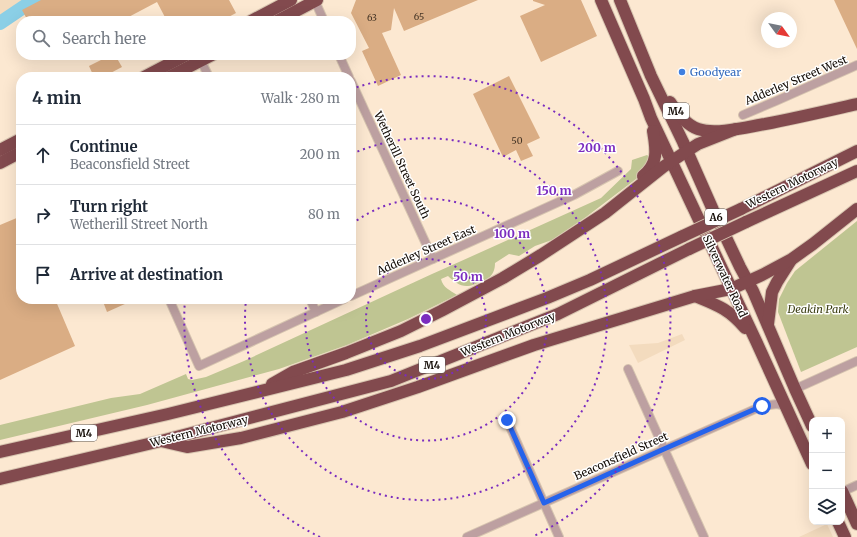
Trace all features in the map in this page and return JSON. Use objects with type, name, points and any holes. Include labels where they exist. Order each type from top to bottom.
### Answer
[{"type":"highway","points":[[261,16],[291,0]]},
{"type":"highway","points":[[286,16],[316,0]]},
{"type":"highway","name":"Silverwater Road","points":[[601,0],[651,118],[809,457]]},
{"type":"highway","name":"Silverwater Road","points":[[620,0],[651,76],[687,151],[716,218],[748,281],[809,420]]},
{"type":"highway","name":"M4","points":[[641,53],[672,105],[681,117],[698,129],[718,131],[736,130],[857,104]]},
{"type":"highway","points":[[154,72],[176,60]]},
{"type":"highway","points":[[176,72],[196,60]]},
{"type":"highway","points":[[541,255],[649,171],[656,157],[656,148],[644,99]]},
{"type":"highway","name":"M4","points":[[687,151],[698,144],[736,130]]},
{"type":"highway","points":[[0,150],[16,142]]},
{"type":"highway","points":[[259,392],[293,372],[346,353],[400,330],[441,311],[503,278],[605,213],[660,169],[687,151]]},
{"type":"highway","name":"Western Motorway","points":[[0,452],[259,392],[346,370],[420,346],[548,298],[590,280],[740,209],[857,151]]},
{"type":"highway","points":[[0,163],[16,155]]},
{"type":"highway","name":"Western Motorway","points":[[0,479],[161,441],[390,381],[558,314],[689,249],[857,171]]},
{"type":"highway","points":[[161,441],[187,447],[241,438],[342,412],[418,387],[534,345],[695,296],[731,289],[792,259],[857,209]]},
{"type":"highway","points":[[767,326],[772,292],[792,259]]},
{"type":"highway","points":[[695,296],[723,308],[732,314],[756,342]]},
{"type":"highway","points":[[845,498],[857,524]]},
{"type":"highway","points":[[839,525],[845,537]]},
{"type":"street","points":[[316,0],[322,16]]},
{"type":"street","points":[[200,60],[206,72]]},
{"type":"street","points":[[341,60],[347,72]]},
{"type":"street","name":"Adderley Street West","points":[[743,115],[857,65]]},
{"type":"street","name":"Wetherill Street South","points":[[356,92],[433,258]]},
{"type":"street","name":"Adderley Street East","points":[[356,294],[574,195],[618,171]]},
{"type":"street","points":[[171,304],[199,366],[333,304]]},
{"type":"street","points":[[312,304],[316,312]]},
{"type":"street","points":[[795,390],[857,361]]},
{"type":"street","points":[[628,369],[704,537]]},
{"type":"street","name":"Beaconsfield Street","points":[[467,537],[762,406],[777,404],[786,406]]},
{"type":"street","points":[[507,420],[559,537]]},
{"type":"street","points":[[845,490],[857,485]]},
{"type":"shaded area","points":[[0,0],[34,0],[0,23]]},
{"type":"shaded area","points":[[682,334],[685,340],[638,363],[629,345],[658,343]]},
{"type":"shaded area","points":[[827,525],[833,537],[799,537]]},
{"type":"green space","points":[[647,155],[651,158],[643,172],[586,217],[552,240],[535,246],[519,256],[509,254],[495,263],[492,274],[482,282],[463,286],[448,276],[441,279],[445,287],[457,295],[408,319],[347,345],[279,369],[147,405],[0,440],[0,425],[111,398],[140,394],[186,374],[188,379],[192,380],[206,377],[244,361],[601,198],[631,169],[632,160]]},
{"type":"green space","name":"Deakin Park","points":[[857,221],[857,347],[801,372],[778,312],[779,299],[795,271]]},
{"type":"building","points":[[41,0],[229,0],[236,13],[230,16],[164,16],[157,2],[130,16],[25,16],[22,10]]},
{"type":"building","points":[[356,0],[478,0],[404,31],[394,8],[391,30],[382,33],[401,75],[378,86],[362,51],[369,48],[356,23],[356,16],[353,16],[351,13]]},
{"type":"building","points":[[533,0],[581,0],[597,36],[541,62],[520,16],[545,5]]},
{"type":"building","points":[[834,0],[857,0],[857,49]]},
{"type":"building","points":[[101,60],[118,60],[122,67],[112,72],[92,72],[89,66]]},
{"type":"building","points":[[509,76],[540,138],[527,144],[533,156],[521,161],[516,150],[503,157],[473,94]]},
{"type":"building","points":[[16,218],[16,304],[57,304],[75,346],[0,380],[0,225]]},
{"type":"building","points":[[104,304],[125,304],[107,312]]},
{"type":"waterway","points":[[0,23],[34,0]]},
{"type":"place","name":"Goodyear","points":[[682,72]]},
{"type":"route","points":[[507,420],[544,503],[762,406]]}]
